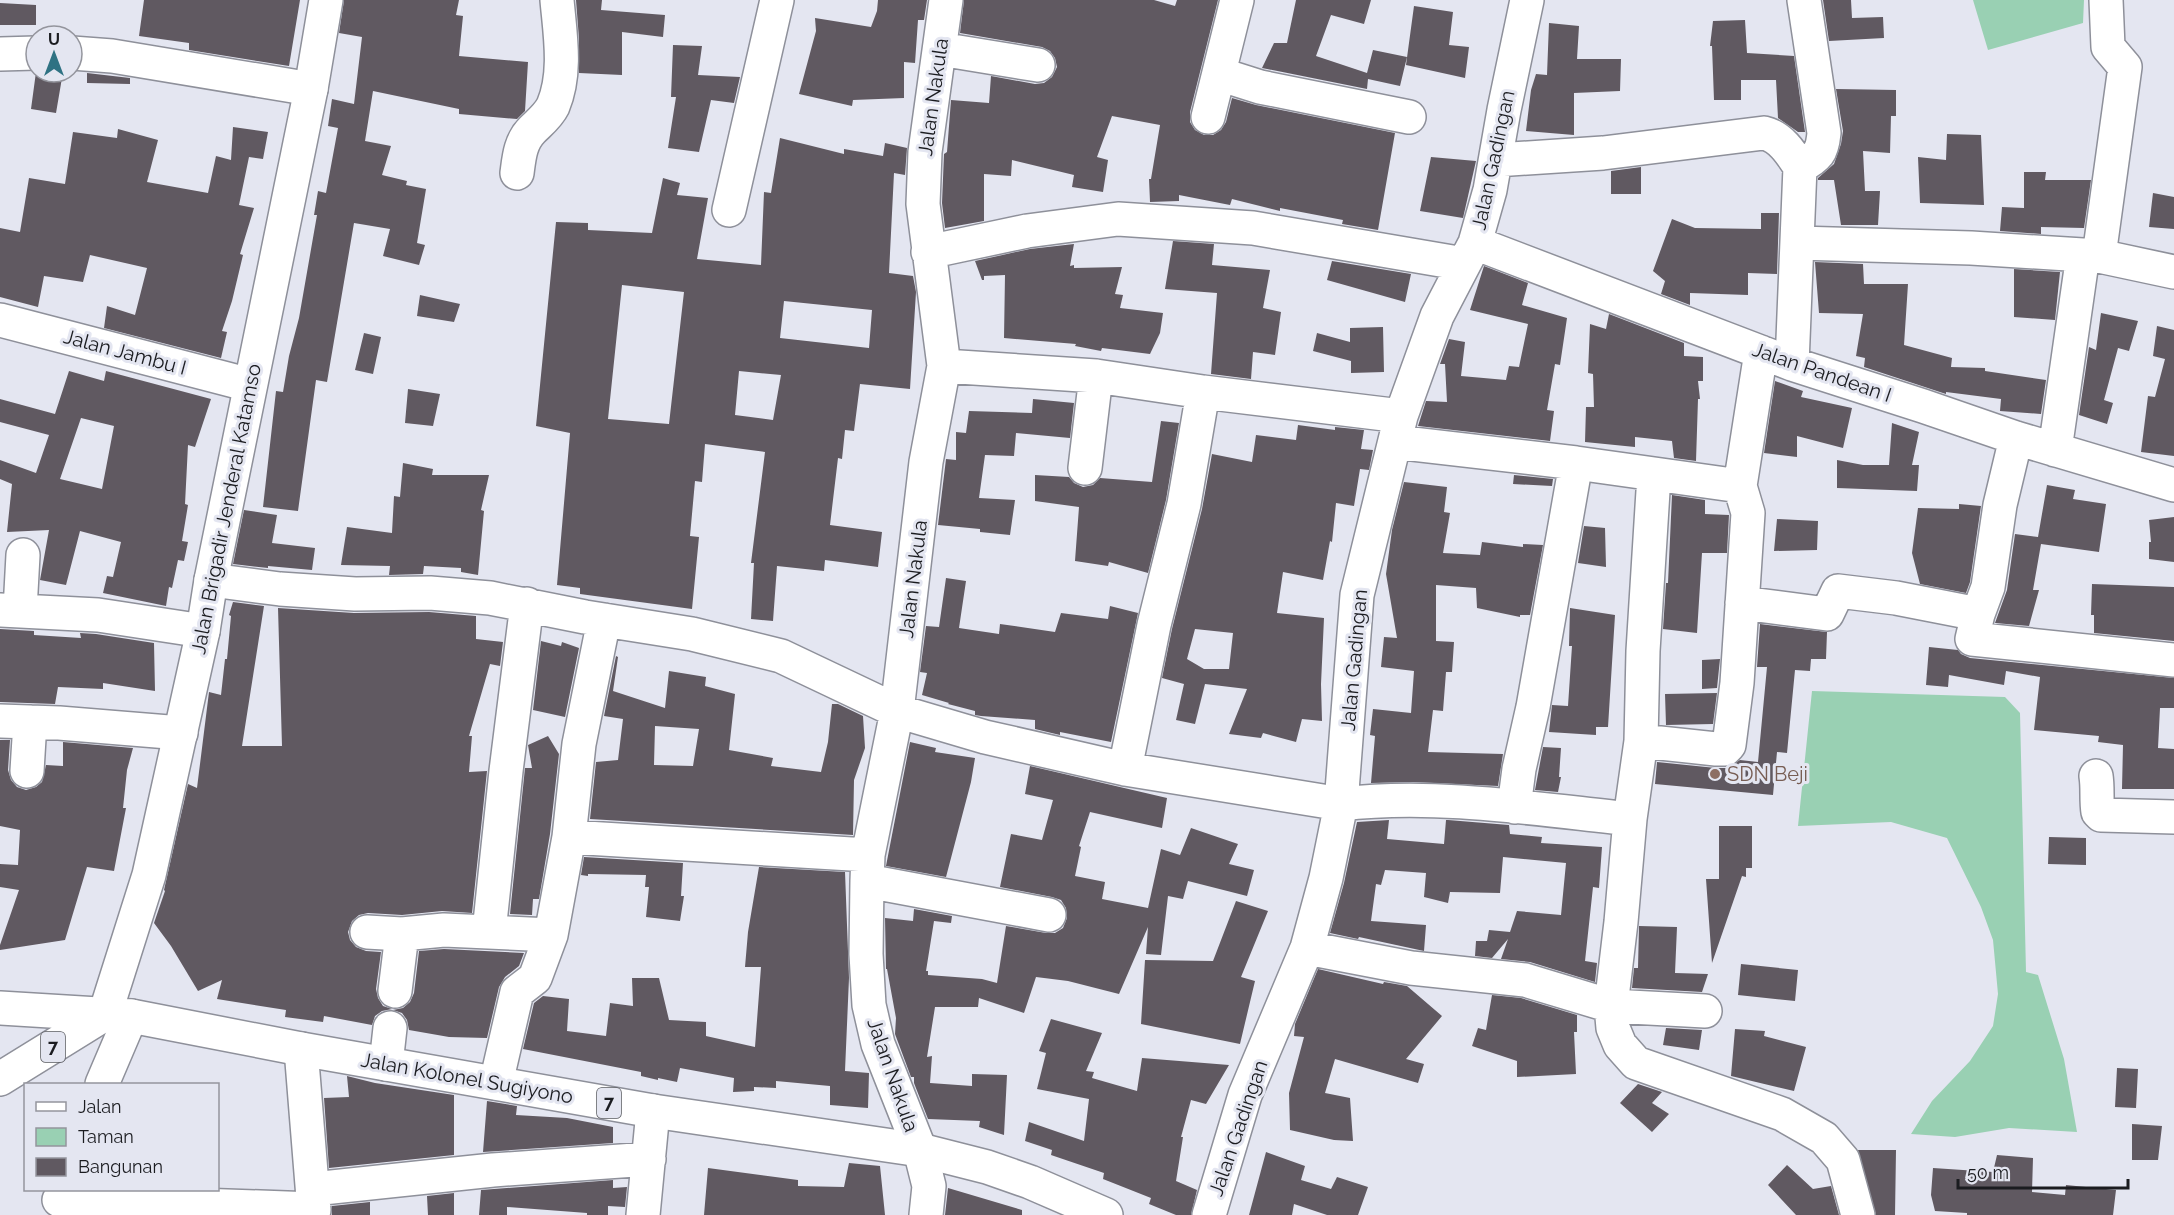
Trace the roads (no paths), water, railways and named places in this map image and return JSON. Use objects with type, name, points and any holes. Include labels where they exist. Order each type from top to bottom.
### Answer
[{"type":"main road","name":"Jalan Brigadir Jenderal Katamso","points":[[102,1083],[203,632],[211,579],[311,89],[326,0]]},
{"type":"main road","points":[[517,173],[520,150],[525,139],[541,123],[552,107],[558,90],[561,45],[557,0]]},
{"type":"main road","points":[[729,210],[777,0]]},
{"type":"main road","name":"Jalan Nakula","points":[[926,1215],[929,1186],[920,1150],[878,1044],[869,1005],[866,954],[867,868],[897,711],[927,462],[945,366],[923,204],[925,152],[946,0]]},
{"type":"main road","points":[[1208,117],[1237,0]]},
{"type":"main road","name":"Jalan Gadingan","points":[[1209,1215],[1245,1095],[1307,948],[1326,878],[1341,804],[1357,595],[1398,429],[1437,316],[1469,253],[1490,190],[1527,0]]},
{"type":"main road","points":[[1800,167],[1819,154],[1824,133],[1804,0]]},
{"type":"main road","points":[[2055,450],[2125,67],[2109,47],[2106,0]]},
{"type":"main road","points":[[940,49],[1038,65]]},
{"type":"main road","points":[[0,54],[24,53]]},
{"type":"main road","points":[[84,54],[112,56],[311,89]]},
{"type":"main road","points":[[1219,74],[1260,87],[1409,117]]},
{"type":"main road","points":[[1496,160],[1603,153],[1764,133],[1773,135],[1791,152],[1800,167],[1792,364]]},
{"type":"main road","name":"Jalan Pandean I","points":[[928,252],[1027,231],[1118,219],[1252,228],[1469,253],[2016,438],[2174,485]]},
{"type":"main road","points":[[1798,243],[1971,248],[2091,256],[2174,272]]},
{"type":"main road","name":"Jalan Jambu I","points":[[0,320],[250,385]]},
{"type":"main road","points":[[1641,741],[1716,749],[1725,749],[1730,745],[1737,683],[1748,513],[1740,486],[1761,352]]},
{"type":"main road","points":[[945,366],[1096,376],[1203,392],[1576,463],[1740,486]]},
{"type":"main road","points":[[1085,468],[1096,376]]},
{"type":"main road","points":[[1125,769],[1154,625],[1185,495],[1203,392]]},
{"type":"main road","points":[[2016,438],[2000,505],[1988,587],[1972,639],[2174,660]]},
{"type":"main road","points":[[1514,807],[1519,769],[1537,685],[1576,463]]},
{"type":"main road","points":[[1654,475],[1644,640],[1641,741],[1630,819],[1622,922],[1611,1006],[1613,1028],[1620,1045],[1636,1063],[1782,1114],[1824,1138],[1843,1160],[1858,1215]]},
{"type":"main road","points":[[23,555],[10,610],[98,615],[203,632]]},
{"type":"main road","points":[[211,579],[280,589],[355,594],[430,593],[490,598],[692,634],[780,656],[897,711],[985,737],[1125,769],[1341,804],[1365,801],[1425,801],[1514,807],[1630,819]]},
{"type":"main road","points":[[1742,603],[1827,614],[1838,591],[1896,598],[1978,614]]},
{"type":"main road","points":[[489,932],[527,604]]},
{"type":"main road","points":[[496,1083],[518,992],[535,978],[551,935],[569,837],[579,744],[604,620]]},
{"type":"main road","points":[[27,771],[15,721],[180,733]]},
{"type":"main road","points":[[2097,776],[2097,806],[2101,815],[2174,817]]},
{"type":"main road","points":[[569,837],[867,868],[1049,915]]},
{"type":"main road","points":[[367,933],[402,934],[444,930],[551,935]]},
{"type":"main road","points":[[395,991],[402,934]]},
{"type":"main road","points":[[1307,948],[1411,968],[1525,980],[1611,1006],[1706,1011]]},
{"type":"main road","name":"7","points":[[0,1008],[118,1015]]},
{"type":"main road","name":"7","points":[[0,1079],[118,1015]]},
{"type":"main road","name":"Jalan Kolonel Sugiyono","points":[[118,1015],[653,1111],[920,1150],[978,1164],[1030,1182],[1106,1215]]},
{"type":"main road","points":[[386,1064],[390,1028]]},
{"type":"main road","points":[[301,1049],[313,1205]]},
{"type":"main road","points":[[643,1215],[653,1111]]},
{"type":"main road","points":[[59,1202],[313,1205],[493,1170],[649,1159]]},
{"type":"place","name":"SDN Beji","points":[[1715,774]]}]
